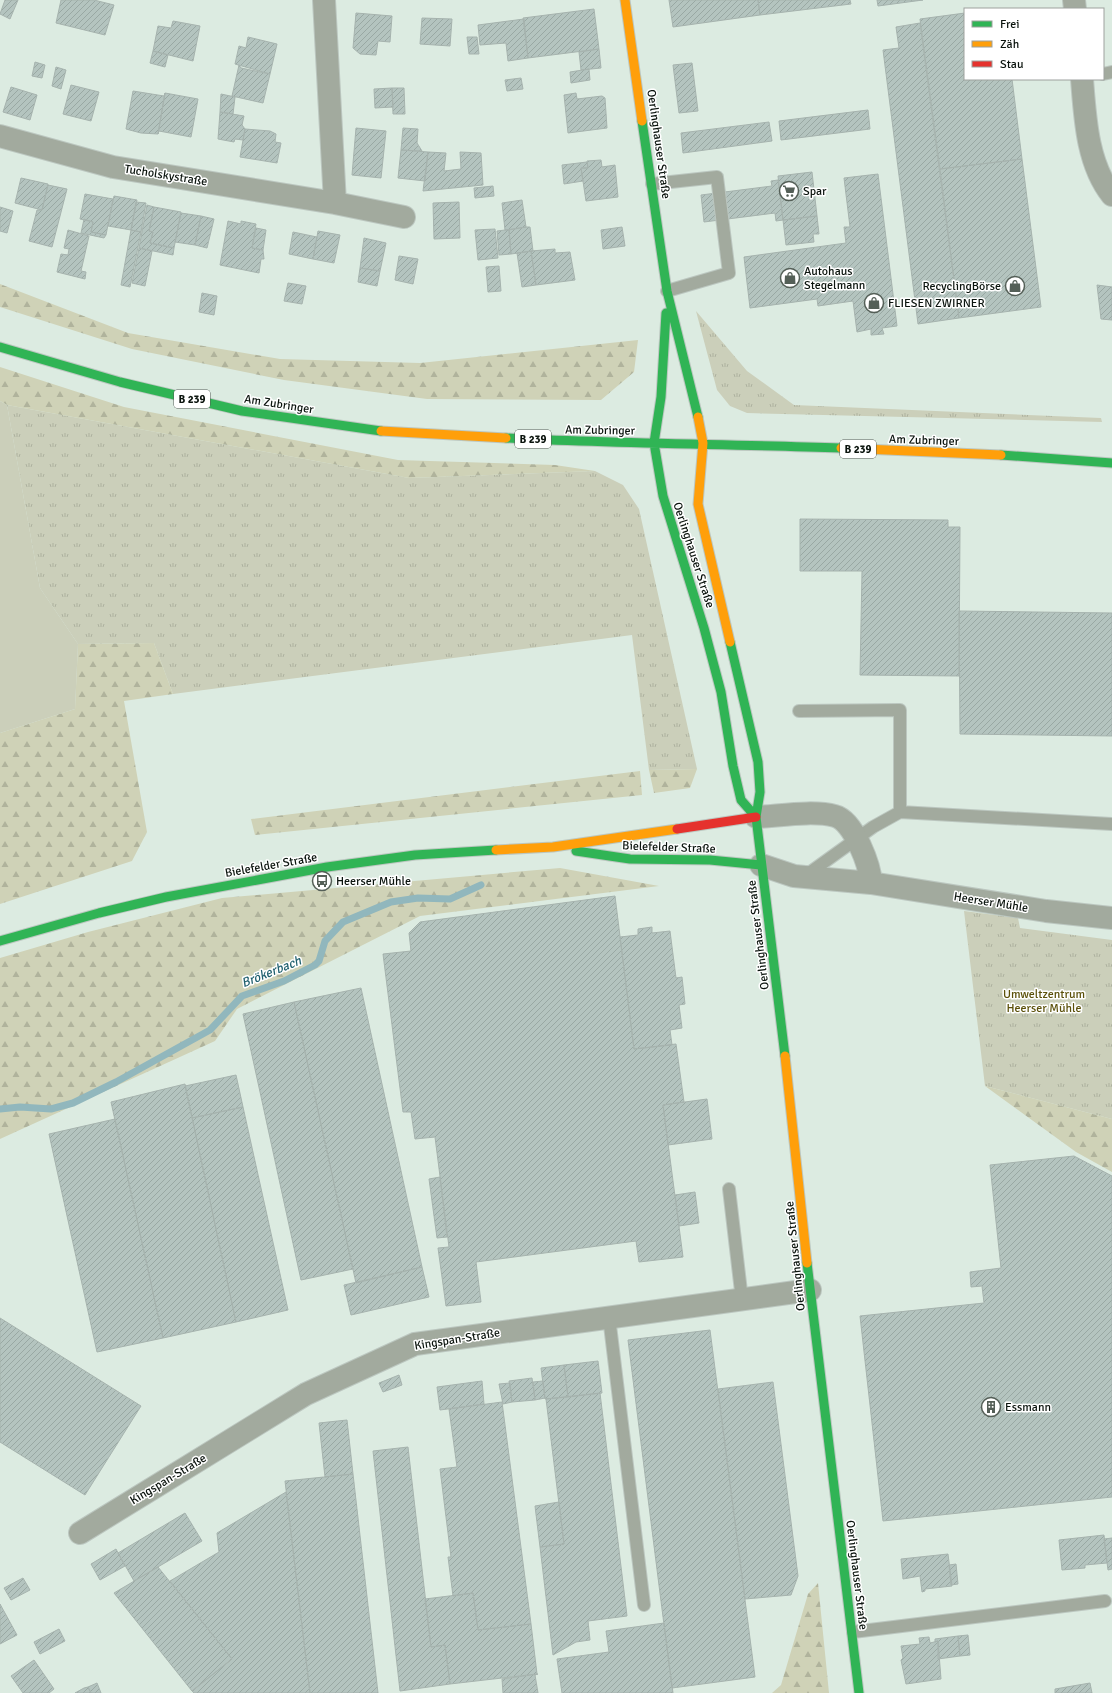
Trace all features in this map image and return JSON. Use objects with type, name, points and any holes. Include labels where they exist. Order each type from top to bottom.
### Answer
[{"type":"main road","name":"Oerlinghauser Straße","points":[[625,0],[667,291],[695,398],[704,443],[698,504],[758,762],[760,792],[756,817],[761,865],[798,1168],[810,1290],[853,1632],[859,1693]]},
{"type":"main road","name":"Oerlinghauser Straße","points":[[667,291],[662,397],[654,443],[663,496],[704,628],[721,692],[733,766],[741,800],[756,817]]},
{"type":"main road","name":"Am Zubringer","points":[[0,347],[120,382],[242,411],[388,432],[607,443],[704,443],[1038,456],[1112,463]]},
{"type":"main road","name":"Bielefelder Straße","points":[[0,941],[99,913],[166,897],[327,867],[416,856],[553,847],[756,817]]},
{"type":"main road","name":"Bielefelder Straße","points":[[553,847],[630,859],[710,860],[761,865]]},
{"type":"street","points":[[324,0],[334,203]]},
{"type":"street","points":[[1082,80],[1086,129],[1103,183],[1112,195]]},
{"type":"street","name":"Tucholskystraße","points":[[0,136],[113,167],[334,203],[404,217]]},
{"type":"street","points":[[756,817],[801,814],[836,816],[847,825],[856,838],[870,871],[871,883]]},
{"type":"street","name":"Heerser Mühle","points":[[761,865],[794,876],[871,883],[1046,911],[1112,918]]},
{"type":"street","name":"Kingspan-Straße","points":[[80,1533],[306,1394],[415,1344],[810,1290]]},
{"type":"lane","points":[[652,184],[717,177],[729,273],[667,291]]},
{"type":"lane","points":[[799,711],[900,710],[900,812]]},
{"type":"lane","points":[[804,877],[856,838],[900,812],[1112,824]]},
{"type":"lane","points":[[729,1189],[742,1300]]},
{"type":"lane","points":[[609,1317],[644,1605]]},
{"type":"lane","points":[[853,1632],[1105,1601]]},
{"type":"green space","points":[[0,284],[128,333],[280,359],[420,363],[638,340],[634,372],[601,400],[427,399],[284,380],[132,349],[0,307]]},
{"type":"green space","points":[[696,311],[747,371],[794,405],[1101,418],[1102,422],[747,413],[730,406],[717,390]]},
{"type":"green space","points":[[0,367],[124,407],[398,460],[555,465],[595,471],[409,478],[7,405],[0,401]]},
{"type":"green space","points":[[0,401],[7,405],[40,588],[78,644],[75,709],[0,733]]},
{"type":"green space","points":[[7,405],[409,478],[595,471],[623,485],[639,509],[697,769],[649,770],[632,635],[173,694],[154,643],[78,644],[40,588]]},
{"type":"green space","points":[[154,643],[173,694],[124,701],[147,832],[132,861],[0,904],[0,733],[75,709],[78,644]]},
{"type":"green space","points":[[697,769],[690,788],[654,793],[649,770]]},
{"type":"green space","points":[[640,771],[642,795],[255,835],[251,819]]},
{"type":"green space","points":[[560,868],[659,886],[420,916],[237,1009],[215,1041],[0,1139],[0,958],[88,932],[222,898]]},
{"type":"green space","name":"Umweltzentrum Heerser Mühle","points":[[964,911],[1018,918],[1020,928],[1112,940],[1112,1119],[985,1086]]},
{"type":"green space","points":[[985,1086],[1112,1119],[1112,1172],[1076,1152]]},
{"type":"green space","points":[[818,1583],[829,1693],[772,1693],[781,1685],[808,1594]]},
{"type":"building","points":[[5,0],[18,0],[10,19],[0,14]]},
{"type":"building","points":[[61,0],[94,0],[114,5],[105,35],[56,23]]},
{"type":"building","points":[[669,0],[758,0],[760,15],[673,27]]},
{"type":"building","points":[[758,0],[850,0],[851,4],[760,15]]},
{"type":"building","points":[[877,0],[923,0],[878,6]]},
{"type":"building","points":[[594,9],[599,49],[528,58],[523,18]]},
{"type":"building","points":[[356,13],[392,16],[390,42],[378,41],[376,55],[360,54],[353,48]]},
{"type":"building","points":[[964,13],[964,80],[1012,80],[1022,159],[940,169],[920,19]]},
{"type":"building","points":[[422,18],[452,19],[450,46],[420,44]]},
{"type":"building","points":[[524,19],[528,58],[508,61],[506,43],[480,45],[478,25]]},
{"type":"building","points":[[173,21],[200,26],[193,61],[153,51],[158,26],[171,28]]},
{"type":"building","points":[[920,23],[959,318],[918,324],[883,50],[899,48],[896,27]]},
{"type":"building","points":[[248,37],[277,44],[270,74],[235,64],[239,46],[246,48]]},
{"type":"building","points":[[467,37],[477,37],[479,54],[469,54]]},
{"type":"building","points":[[599,49],[601,68],[581,70],[579,52]]},
{"type":"building","points":[[153,51],[168,55],[165,67],[150,63]]},
{"type":"building","points":[[35,62],[45,65],[42,78],[32,76]]},
{"type":"building","points":[[692,63],[698,111],[679,113],[673,65]]},
{"type":"building","points":[[239,65],[241,68],[270,74],[263,103],[232,96]]},
{"type":"building","points":[[56,67],[66,70],[61,89],[52,86]]},
{"type":"building","points":[[589,69],[590,80],[571,83],[570,72]]},
{"type":"building","points":[[521,78],[523,89],[507,91],[505,80]]},
{"type":"building","points":[[71,85],[99,92],[91,121],[63,114]]},
{"type":"building","points":[[11,87],[37,95],[30,120],[3,112]]},
{"type":"building","points":[[392,88],[393,107],[375,108],[374,89]]},
{"type":"building","points":[[392,88],[404,88],[405,114],[393,114]]},
{"type":"building","points":[[133,91],[164,96],[165,93],[158,134],[141,133],[126,129]]},
{"type":"building","points":[[165,93],[198,99],[191,137],[159,131],[158,134]]},
{"type":"building","points":[[576,93],[577,99],[602,96],[605,98],[607,128],[568,133],[564,95]]},
{"type":"building","points":[[221,94],[235,97],[233,114],[220,112]]},
{"type":"building","points":[[868,110],[870,129],[781,140],[779,121]]},
{"type":"building","points":[[220,112],[244,116],[242,125],[245,129],[243,140],[235,139],[234,142],[218,139]]},
{"type":"building","points":[[769,122],[772,141],[683,153],[681,133]]},
{"type":"building","points":[[356,128],[386,131],[381,178],[352,175]]},
{"type":"building","points":[[403,128],[418,129],[417,143],[422,151],[401,150]]},
{"type":"building","points":[[245,129],[270,131],[276,134],[275,142],[281,143],[277,163],[240,157]]},
{"type":"building","points":[[401,150],[428,152],[425,181],[398,178]]},
{"type":"building","points":[[428,152],[446,153],[444,171],[461,169],[460,152],[481,153],[483,185],[423,191]]},
{"type":"building","points":[[1022,159],[1041,307],[959,318],[940,169]]},
{"type":"building","points":[[601,160],[602,167],[615,165],[618,197],[586,201],[581,168],[588,168],[587,161]]},
{"type":"building","points":[[587,162],[588,168],[581,168],[583,181],[564,184],[562,165]]},
{"type":"building","points":[[812,172],[817,216],[783,220],[778,176]]},
{"type":"building","points":[[878,174],[897,326],[882,328],[884,334],[871,335],[871,329],[857,332],[853,301],[818,306],[817,299],[750,308],[744,257],[846,243],[844,227],[850,227],[844,178]]},
{"type":"building","points":[[21,178],[48,184],[42,210],[15,203]]},
{"type":"building","points":[[778,180],[783,220],[776,221],[775,213],[704,222],[701,195],[772,186],[771,181]]},
{"type":"building","points":[[48,185],[67,189],[52,247],[29,241],[37,210],[42,210]]},
{"type":"building","points":[[493,186],[494,196],[475,198],[474,188]]},
{"type":"building","points":[[85,194],[113,199],[106,235],[91,232],[93,222],[80,219]]},
{"type":"building","points":[[114,196],[137,200],[131,230],[108,226]]},
{"type":"building","points":[[522,200],[526,227],[505,230],[502,203]]},
{"type":"building","points":[[136,202],[146,203],[141,232],[131,230]]},
{"type":"building","points":[[459,202],[460,238],[434,239],[433,203]]},
{"type":"building","points":[[147,205],[154,207],[149,231],[153,232],[150,243],[174,248],[173,255],[139,248]]},
{"type":"building","points":[[0,207],[13,211],[7,233],[0,231]]},
{"type":"building","points":[[154,207],[181,212],[174,248],[150,243],[153,232],[149,231]]},
{"type":"building","points":[[181,213],[201,216],[195,245],[175,242]]},
{"type":"building","points":[[201,216],[214,219],[207,248],[195,245]]},
{"type":"building","points":[[817,216],[819,234],[813,234],[814,242],[786,245],[783,220]]},
{"type":"building","points":[[84,219],[93,222],[91,232],[106,235],[104,238],[81,233]]},
{"type":"building","points":[[228,221],[241,224],[241,221],[256,224],[252,248],[263,250],[264,259],[261,259],[259,273],[220,265]]},
{"type":"building","points":[[530,227],[533,251],[511,254],[509,230]]},
{"type":"building","points":[[622,227],[625,246],[603,249],[601,230]]},
{"type":"building","points":[[256,228],[266,230],[263,250],[252,248]]},
{"type":"building","points":[[495,229],[498,258],[478,260],[475,230]]},
{"type":"building","points":[[68,230],[89,236],[81,271],[86,272],[85,279],[57,272],[61,254],[68,255],[69,249],[64,248]]},
{"type":"building","points":[[131,230],[141,232],[130,287],[121,285]]},
{"type":"building","points":[[509,230],[511,254],[499,255],[497,231]]},
{"type":"building","points":[[318,231],[340,235],[334,263],[313,259]]},
{"type":"building","points":[[293,232],[317,237],[313,259],[289,254]]},
{"type":"building","points":[[364,238],[386,243],[380,271],[360,268]]},
{"type":"building","points":[[139,248],[152,251],[145,286],[132,283]]},
{"type":"building","points":[[555,249],[555,253],[570,252],[575,280],[536,285],[531,251]]},
{"type":"building","points":[[531,251],[536,285],[522,287],[517,253]]},
{"type":"building","points":[[399,256],[418,259],[413,284],[395,280]]},
{"type":"building","points":[[499,266],[501,291],[488,292],[486,267]]},
{"type":"building","points":[[360,268],[380,271],[377,286],[358,282]]},
{"type":"building","points":[[288,283],[306,286],[302,304],[284,301]]},
{"type":"building","points":[[1097,285],[1112,287],[1112,320],[1101,319]]},
{"type":"building","points":[[202,293],[217,296],[214,315],[199,312]]},
{"type":"building","points":[[800,519],[948,520],[948,527],[960,527],[959,676],[860,675],[862,571],[800,571]]},
{"type":"building","points":[[959,611],[1112,613],[1112,736],[960,734]]},
{"type":"building","points":[[615,896],[634,1049],[676,1044],[684,1102],[663,1105],[683,1257],[639,1262],[636,1241],[476,1262],[481,1302],[446,1306],[438,1248],[449,1247],[435,1137],[415,1139],[411,1112],[403,1112],[383,954],[411,951],[409,933],[420,922]]},
{"type":"building","points":[[652,927],[652,933],[670,931],[676,978],[682,977],[685,1004],[679,1005],[682,1028],[670,1030],[672,1045],[634,1049],[620,937],[638,935],[638,929]]},
{"type":"building","points":[[361,988],[422,1267],[356,1283],[294,1002]]},
{"type":"building","points":[[294,1002],[353,1269],[301,1280],[243,1014]]},
{"type":"building","points":[[236,1075],[243,1107],[192,1118],[185,1086]]},
{"type":"building","points":[[185,1084],[236,1322],[163,1338],[111,1102]]},
{"type":"building","points":[[707,1099],[712,1139],[668,1145],[663,1105]]},
{"type":"building","points":[[243,1107],[288,1310],[236,1322],[192,1118]]},
{"type":"building","points":[[115,1119],[163,1338],[97,1352],[49,1134]]},
{"type":"building","name":"Essmann","points":[[1074,1156],[1112,1176],[1112,1497],[883,1521],[860,1316],[984,1303],[982,1286],[971,1287],[970,1272],[1001,1268],[990,1165]]},
{"type":"building","points":[[440,1177],[447,1237],[437,1238],[429,1179]]},
{"type":"building","points":[[695,1192],[699,1223],[679,1226],[675,1195]]},
{"type":"building","points":[[422,1267],[429,1297],[351,1315],[344,1285]]},
{"type":"building","points":[[0,1318],[141,1406],[85,1495],[0,1442]]},
{"type":"building","points":[[710,1330],[755,1677],[672,1688],[628,1340]]},
{"type":"building","points":[[598,1361],[602,1393],[568,1397],[564,1365]]},
{"type":"building","points":[[564,1365],[568,1397],[545,1399],[541,1368]]},
{"type":"building","points":[[399,1375],[402,1385],[383,1392],[379,1383]]},
{"type":"building","points":[[532,1378],[535,1400],[512,1402],[509,1381]]},
{"type":"building","points":[[482,1381],[484,1404],[440,1410],[437,1387]]},
{"type":"building","points":[[543,1381],[545,1398],[535,1400],[533,1382]]},
{"type":"building","points":[[773,1382],[798,1576],[791,1595],[745,1599],[718,1389]]},
{"type":"building","points":[[510,1383],[512,1402],[503,1404],[499,1384]]},
{"type":"building","points":[[600,1393],[627,1616],[588,1621],[590,1640],[576,1642],[553,1655],[540,1547],[564,1544],[546,1399]]},
{"type":"building","points":[[502,1402],[531,1624],[478,1630],[473,1593],[453,1596],[448,1557],[451,1557],[440,1469],[457,1467],[449,1409]]},
{"type":"building","points":[[347,1420],[353,1474],[325,1477],[319,1423]]},
{"type":"building","points":[[408,1447],[431,1647],[445,1645],[450,1684],[400,1691],[373,1451]]},
{"type":"building","points":[[353,1474],[378,1693],[310,1693],[285,1481]]},
{"type":"building","points":[[286,1492],[310,1693],[194,1693],[192,1691],[232,1659],[170,1581],[219,1552],[217,1533]]},
{"type":"building","points":[[559,1502],[564,1544],[540,1547],[535,1506]]},
{"type":"building","points":[[185,1513],[202,1541],[134,1581],[118,1553]]},
{"type":"building","points":[[1104,1535],[1107,1563],[1085,1565],[1085,1568],[1062,1570],[1059,1540]]},
{"type":"building","points":[[1112,1538],[1112,1569],[1108,1570],[1104,1539]]},
{"type":"building","points":[[116,1549],[125,1566],[100,1580],[91,1564]]},
{"type":"building","points":[[948,1554],[952,1586],[925,1589],[925,1591],[922,1592],[920,1576],[903,1579],[901,1559]]},
{"type":"building","points":[[956,1564],[958,1584],[951,1585],[949,1565]]},
{"type":"building","points":[[158,1567],[232,1659],[192,1691],[114,1593]]},
{"type":"building","points":[[23,1578],[30,1590],[11,1600],[4,1588]]},
{"type":"building","points":[[473,1593],[478,1630],[531,1624],[537,1674],[450,1684],[445,1645],[431,1647],[425,1599]]},
{"type":"building","points":[[0,1604],[17,1635],[0,1644]]},
{"type":"building","points":[[664,1623],[673,1693],[562,1693],[557,1659],[609,1652],[606,1631]]},
{"type":"building","points":[[59,1629],[65,1641],[40,1654],[34,1642]]},
{"type":"building","points":[[968,1635],[970,1655],[960,1656],[958,1636]]},
{"type":"building","points":[[958,1636],[960,1656],[938,1659],[938,1641],[935,1642],[935,1639]]},
{"type":"building","points":[[929,1637],[930,1643],[938,1641],[941,1679],[906,1684],[901,1660],[903,1658],[901,1646],[920,1644],[919,1638]]},
{"type":"building","points":[[34,1660],[54,1689],[49,1693],[23,1693],[11,1676]]},
{"type":"building","points":[[538,1674],[535,1675],[538,1693],[503,1693],[502,1679]]},
{"type":"building","points":[[97,1683],[101,1693],[91,1693],[88,1687]]},
{"type":"building","points":[[1090,1683],[1092,1693],[1055,1693],[1055,1689]]},
{"type":"building","points":[[88,1687],[91,1693],[75,1693],[84,1688]]},
{"type":"waterway","name":"Brökerbach","points":[[0,1109],[20,1107],[51,1109],[73,1103],[116,1082],[210,1030],[242,996],[284,981],[315,965],[319,961],[325,941],[343,922],[391,902],[418,898],[450,899],[481,885]]},
{"type":"traffic: fast","points":[[642,121],[667,291],[698,417]]},
{"type":"traffic: fast","points":[[666,313],[661,397],[654,443],[663,496],[704,628],[721,692],[733,766],[741,800],[756,817]]},
{"type":"traffic: fast","points":[[0,347],[120,382],[242,411],[381,431]]},
{"type":"traffic: fast","points":[[506,438],[590,442],[841,448]]},
{"type":"traffic: fast","points":[[1001,455],[1112,463]]},
{"type":"traffic: fast","points":[[730,642],[758,762],[760,792],[756,817],[785,1056]]},
{"type":"traffic: fast","points":[[0,941],[99,913],[166,897],[327,867],[415,855],[496,850]]},
{"type":"traffic: fast","points":[[576,851],[630,859],[710,860],[761,865]]},
{"type":"traffic: fast","points":[[807,1263],[859,1693]]},
{"type":"traffic: slow","points":[[625,0],[642,121]]},
{"type":"traffic: slow","points":[[698,417],[703,443],[698,504],[730,642]]},
{"type":"traffic: slow","points":[[381,431],[506,438]]},
{"type":"traffic: slow","points":[[841,448],[1001,455]]},
{"type":"traffic: slow","points":[[496,850],[553,847],[677,829]]},
{"type":"traffic: slow","points":[[785,1056],[807,1263]]},
{"type":"traffic: jam","points":[[677,829],[756,817]]},
{"type":"place","name":"Spar","points":[[789,191]]},
{"type":"place","name":"Autohaus Stegelmann","points":[[790,278]]},
{"type":"place","name":"RecyclingBörse","points":[[1015,286]]},
{"type":"place","name":"FLIESEN ZWIRNER","points":[[874,303]]},
{"type":"place","name":"Heerser Mühle","points":[[322,881]]},
{"type":"place","name":"Essmann","points":[[991,1407]]}]
